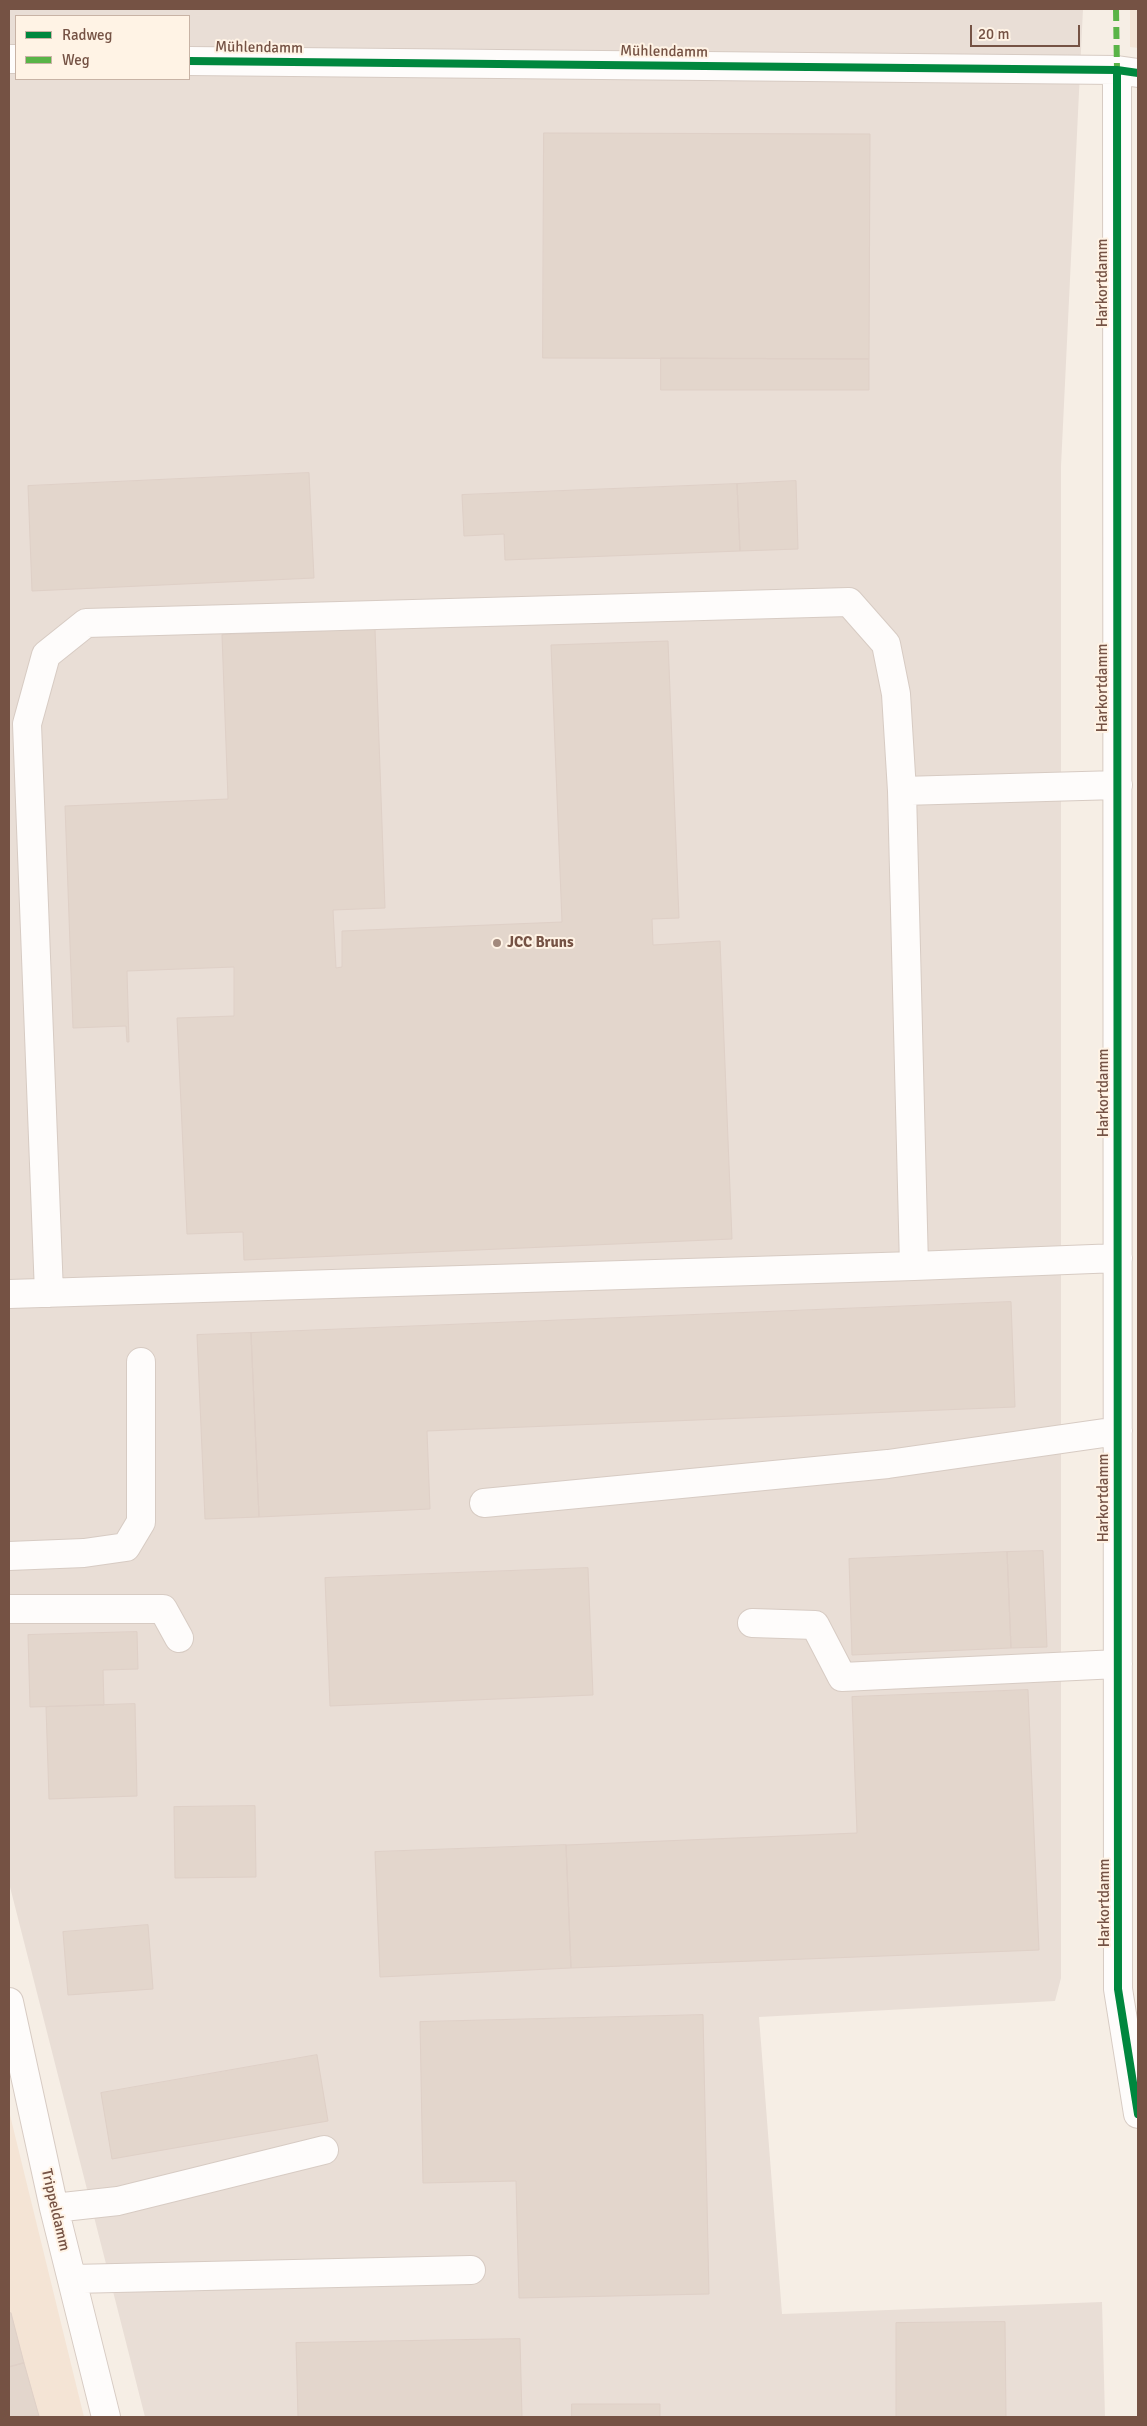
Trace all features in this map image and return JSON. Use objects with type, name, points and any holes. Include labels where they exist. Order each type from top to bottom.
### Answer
[{"type":"street","name":"Mühlendamm","points":[[190,61],[1127,71]]},
{"type":"street","name":"Harkortdamm","points":[[1127,71],[1128,687],[1118,785],[1128,1086],[1118,1258],[1118,1664],[1128,1914],[1118,1989],[1138,2114]]},
{"type":"street","points":[[49,1293],[27,724],[46,655],[86,623],[849,602],[886,644],[896,694],[902,791],[914,1266]]},
{"type":"street","points":[[902,791],[1118,785]]},
{"type":"street","points":[[9,1294],[1118,1258]]},
{"type":"street","points":[[9,1556],[84,1553],[126,1546],[141,1522],[141,1362]]},
{"type":"street","points":[[484,1502],[888,1464],[1118,1430]]},
{"type":"street","points":[[9,1609],[163,1609],[179,1638]]},
{"type":"street","points":[[752,1623],[815,1625],[842,1677],[1118,1664]]},
{"type":"street","name":"Trippeldamm","points":[[9,2002],[54,2208],[106,2417]]},
{"type":"street","points":[[54,2208],[118,2201],[324,2150]]},
{"type":"street","points":[[72,2279],[471,2270]]},
{"type":"shaded area","points":[[9,9],[1083,9],[1061,466],[1061,1978],[1055,2001],[759,2017],[782,2314],[1102,2302],[1105,2417],[145,2417],[9,1883]]},
{"type":"shaded area","points":[[1130,9],[1138,9],[1138,48],[1130,47]]},
{"type":"shaded area","points":[[9,2111],[84,2417],[9,2417]]},
{"type":"building","points":[[544,133],[870,134],[869,359],[543,358]]},
{"type":"building","points":[[661,358],[869,359],[869,390],[661,390]]},
{"type":"building","points":[[309,473],[314,578],[32,591],[28,486]]},
{"type":"building","points":[[796,481],[798,549],[740,551],[737,484]]},
{"type":"building","points":[[737,484],[740,551],[505,560],[504,534],[464,536],[462,495]]},
{"type":"building","name":"JCC Bruns","points":[[375,629],[385,908],[333,910],[336,968],[342,967],[342,931],[562,922],[551,645],[668,641],[679,918],[652,919],[653,945],[720,941],[732,1239],[244,1260],[243,1232],[187,1234],[177,1018],[234,1016],[234,967],[127,971],[129,1042],[127,1042],[126,1026],[73,1028],[65,806],[228,799],[222,635]]},
{"type":"building","points":[[1011,1302],[1015,1407],[427,1431],[430,1509],[259,1517],[251,1333]]},
{"type":"building","points":[[251,1333],[259,1517],[205,1519],[197,1335]]},
{"type":"building","points":[[1043,1551],[1047,1647],[1011,1648],[1007,1552]]},
{"type":"building","points":[[1007,1552],[1011,1648],[852,1655],[849,1559]]},
{"type":"building","points":[[588,1568],[593,1695],[330,1706],[325,1578]]},
{"type":"building","points":[[137,1632],[138,1669],[103,1670],[104,1705],[30,1707],[28,1635]]},
{"type":"building","points":[[1028,1690],[1039,1950],[571,1968],[566,1845],[857,1833],[852,1697]]},
{"type":"building","points":[[135,1704],[137,1796],[49,1799],[46,1707]]},
{"type":"building","points":[[255,1806],[256,1877],[175,1878],[174,1807]]},
{"type":"building","points":[[566,1845],[571,1968],[380,1977],[375,1852]]},
{"type":"building","points":[[148,1925],[153,1989],[68,1995],[63,1932]]},
{"type":"building","points":[[703,2015],[709,2294],[519,2298],[516,2181],[423,2183],[420,2022]]},
{"type":"building","points":[[317,2055],[328,2121],[112,2159],[101,2093]]},
{"type":"building","points":[[11,2313],[24,2363],[9,2367],[9,2314]]},
{"type":"building","points":[[1005,2322],[1006,2417],[896,2417],[896,2323]]},
{"type":"building","points":[[520,2339],[522,2417],[298,2417],[296,2343]]},
{"type":"building","points":[[24,2363],[39,2416],[9,2417],[9,2367]]},
{"type":"building","points":[[572,2404],[660,2404],[660,2417],[572,2417]]},
{"type":"marked path","points":[[1116,9],[1117,70]]},
{"type":"cycle path","points":[[190,61],[1117,70],[1138,73]]},
{"type":"cycle path","points":[[1117,70],[1118,1989],[1138,2114]]},
{"type":"place","name":"JCC Bruns","points":[[497,943]]}]
